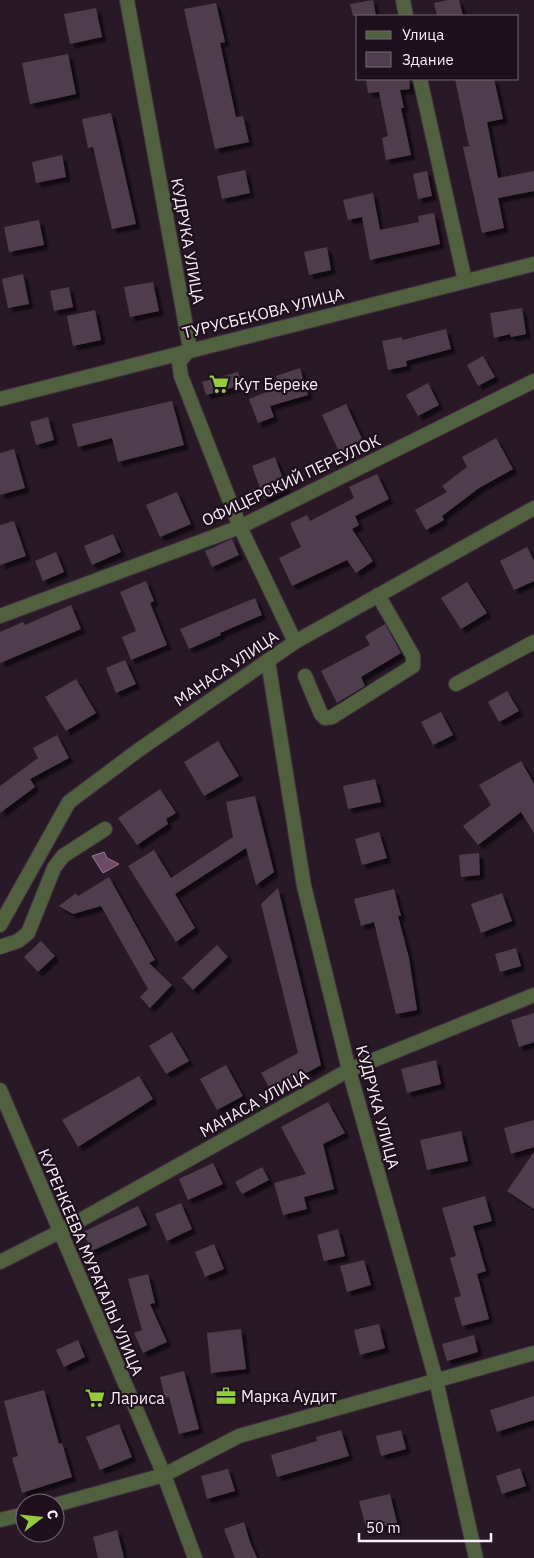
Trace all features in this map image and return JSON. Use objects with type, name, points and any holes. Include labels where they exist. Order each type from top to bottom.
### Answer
[{"type":"street","name":"КУДРУКА УЛИЦА","points":[[127,0],[190,349]]},
{"type":"street","points":[[403,0],[406,15]]},
{"type":"street","points":[[420,80],[465,282]]},
{"type":"street","name":"ТУРУСБЕКОВА УЛИЦА","points":[[0,398],[534,264]]},
{"type":"street","points":[[190,349],[179,362],[181,376],[240,526],[295,642]]},
{"type":"street","name":"ОФИЦЕРСКИЙ ПЕРЕУЛОК","points":[[0,616],[240,526],[534,381]]},
{"type":"street","name":"МАНАСА УЛИЦА","points":[[0,925],[69,802],[140,749],[295,642],[534,508]]},
{"type":"street","points":[[305,676],[321,714],[325,718],[332,717],[413,666],[413,656],[378,596]]},
{"type":"street","points":[[456,684],[534,642]]},
{"type":"street","name":"КУДРУКА УЛИЦА","points":[[268,661],[304,886],[349,1070],[436,1380],[476,1558]]},
{"type":"street","points":[[0,947],[18,941],[28,933],[54,868],[63,856],[105,828]]},
{"type":"street","name":"МАНАСА УЛИЦА","points":[[0,1262],[59,1232],[349,1070],[534,995]]},
{"type":"street","name":"КУРЕНКЕЕВА МУРАТАЛЫ УЛИЦА","points":[[0,1090],[164,1476],[195,1558]]},
{"type":"street","points":[[65,1502],[164,1476],[238,1436],[534,1353]]},
{"type":"street","points":[[0,1520],[15,1516]]},
{"type":"shaded area","points":[[104,852],[107,858],[119,864],[103,873],[92,856]]},
{"type":"building","points":[[373,0],[376,15],[353,16],[350,4]]},
{"type":"building","points":[[459,0],[463,15],[437,15],[434,3]]},
{"type":"building","points":[[216,3],[225,42],[220,43],[236,117],[243,116],[249,142],[215,149],[184,9]]},
{"type":"building","points":[[96,8],[102,37],[70,44],[64,14]]},
{"type":"building","points":[[68,54],[76,94],[30,104],[22,63]]},
{"type":"building","points":[[366,80],[409,80],[410,89],[400,90],[404,108],[401,108],[411,155],[386,160],[382,138],[388,136],[379,92],[368,93]]},
{"type":"building","points":[[455,80],[494,80],[503,119],[487,122],[498,178],[534,171],[534,191],[498,198],[504,228],[482,233],[463,147],[469,146]]},
{"type":"building","points":[[111,113],[136,224],[112,229],[93,147],[88,148],[82,119]]},
{"type":"building","points":[[62,155],[66,177],[36,183],[32,162]]},
{"type":"building","points":[[245,170],[250,193],[222,199],[217,176]]},
{"type":"building","points":[[427,171],[432,196],[418,199],[413,174]]},
{"type":"building","points":[[373,193],[380,230],[419,222],[418,216],[434,213],[440,244],[370,260],[362,217],[348,220],[343,200]]},
{"type":"building","points":[[39,220],[44,245],[9,252],[4,227]]},
{"type":"building","points":[[327,247],[331,270],[309,275],[304,252]]},
{"type":"building","points":[[23,274],[29,304],[8,308],[2,279]]},
{"type":"building","points":[[153,282],[159,311],[130,317],[124,287]]},
{"type":"building","points":[[69,287],[73,307],[54,311],[50,291]]},
{"type":"building","points":[[522,308],[526,334],[511,337],[510,334],[494,338],[490,313]]},
{"type":"building","points":[[95,310],[101,340],[73,346],[67,316]]},
{"type":"building","points":[[446,329],[451,349],[406,361],[407,366],[388,370],[382,341],[402,337],[402,340]]},
{"type":"building","points":[[483,356],[495,377],[478,386],[467,365]]},
{"type":"building","points":[[300,368],[308,395],[270,406],[274,417],[258,423],[249,399],[279,387],[276,376]]},
{"type":"building","points":[[238,372],[242,385],[206,395],[202,382]]},
{"type":"building","points":[[428,383],[439,405],[418,416],[406,395]]},
{"type":"building","points":[[172,401],[184,445],[118,462],[112,438],[78,447],[72,424]]},
{"type":"building","points":[[346,404],[364,443],[340,454],[322,415]]},
{"type":"building","points":[[48,417],[54,440],[36,445],[30,422]]},
{"type":"building","points":[[496,438],[513,469],[479,488],[442,516],[444,520],[426,530],[415,510],[447,492],[442,486],[467,467],[462,457]]},
{"type":"building","points":[[14,449],[25,488],[0,495],[0,453]]},
{"type":"building","points":[[275,457],[287,490],[264,499],[252,466]]},
{"type":"building","points":[[377,474],[389,499],[355,516],[359,525],[352,529],[373,561],[356,573],[347,560],[292,586],[279,558],[301,547],[290,523],[307,515],[310,521],[354,498],[349,487]]},
{"type":"building","points":[[177,492],[191,524],[160,537],[146,505]]},
{"type":"building","points":[[14,521],[26,556],[0,565],[0,525]]},
{"type":"building","points":[[113,534],[121,552],[92,565],[84,546]]},
{"type":"building","points":[[232,539],[239,555],[212,567],[205,551]]},
{"type":"building","points":[[527,547],[534,561],[534,581],[514,590],[500,561]]},
{"type":"building","points":[[56,552],[64,572],[43,581],[35,561]]},
{"type":"building","points":[[146,581],[154,601],[150,603],[167,645],[131,660],[122,637],[136,631],[120,592]]},
{"type":"building","points":[[467,582],[487,613],[461,629],[441,598]]},
{"type":"building","points":[[255,598],[262,615],[189,649],[180,629]]},
{"type":"building","points":[[71,605],[81,629],[0,663],[0,632],[23,622],[25,625]]},
{"type":"building","points":[[385,624],[401,653],[361,677],[365,686],[337,703],[321,671],[370,645],[365,636]]},
{"type":"building","points":[[125,660],[136,684],[116,693],[106,668]]},
{"type":"building","points":[[76,679],[96,713],[66,731],[45,697]]},
{"type":"building","points":[[507,691],[519,711],[499,722],[488,702]]},
{"type":"building","points":[[441,712],[453,735],[433,745],[421,722]]},
{"type":"building","points":[[57,735],[69,758],[30,779],[35,787],[0,813],[0,786],[38,758],[33,748]]},
{"type":"building","points":[[218,741],[239,776],[204,796],[184,762]]},
{"type":"building","points":[[521,761],[534,784],[534,833],[521,812],[478,845],[463,826],[491,805],[479,785]]},
{"type":"building","points":[[375,779],[381,802],[348,809],[343,786]]},
{"type":"building","points":[[160,789],[176,813],[166,819],[168,824],[137,845],[118,818]]},
{"type":"building","points":[[255,796],[274,872],[256,885],[246,848],[175,894],[195,928],[176,942],[128,866],[154,850],[171,878],[233,837],[226,802]]},
{"type":"building","points":[[379,832],[387,858],[362,865],[355,839]]},
{"type":"building","points":[[479,853],[480,875],[461,877],[459,855]]},
{"type":"building","points":[[109,877],[155,960],[149,963],[172,985],[150,1008],[140,997],[148,989],[101,906],[73,914],[59,906],[76,893],[78,896]]},
{"type":"building","points":[[278,888],[321,1065],[272,1092],[261,1073],[298,1053],[261,904]]},
{"type":"building","points":[[394,889],[401,916],[398,916],[409,958],[417,1010],[396,1014],[374,922],[361,926],[354,899]]},
{"type":"building","points":[[502,893],[512,921],[481,933],[471,904]]},
{"type":"building","points":[[41,941],[55,956],[38,972],[24,957]]},
{"type":"building","points":[[217,945],[228,957],[193,990],[182,978]]},
{"type":"building","points":[[516,948],[521,966],[500,972],[495,954]]},
{"type":"building","points":[[534,1013],[534,1042],[519,1047],[511,1020]]},
{"type":"building","points":[[172,1032],[189,1061],[166,1074],[149,1046]]},
{"type":"building","points":[[436,1060],[441,1084],[407,1093],[401,1069]]},
{"type":"building","points":[[226,1065],[243,1096],[217,1110],[200,1079]]},
{"type":"building","points":[[139,1076],[153,1099],[78,1147],[62,1120]]},
{"type":"building","points":[[328,1102],[345,1133],[323,1144],[334,1189],[304,1197],[307,1209],[283,1215],[274,1183],[306,1174],[281,1127]]},
{"type":"building","points":[[534,1120],[534,1147],[511,1154],[504,1128]]},
{"type":"building","points":[[461,1131],[468,1161],[427,1170],[420,1140]]},
{"type":"building","points":[[534,1152],[534,1209],[507,1191]]},
{"type":"building","points":[[213,1163],[223,1184],[188,1200],[179,1179]]},
{"type":"building","points":[[262,1167],[269,1180],[242,1194],[235,1182]]},
{"type":"building","points":[[485,1196],[492,1221],[473,1226],[486,1271],[477,1274],[489,1319],[462,1326],[454,1298],[461,1296],[450,1258],[456,1256],[442,1208]]},
{"type":"building","points":[[181,1203],[192,1229],[167,1241],[155,1214]]},
{"type":"building","points":[[138,1206],[147,1225],[92,1251],[83,1232]]},
{"type":"building","points":[[338,1229],[345,1256],[324,1261],[317,1235]]},
{"type":"building","points":[[214,1244],[224,1269],[205,1277],[195,1252]]},
{"type":"building","points":[[364,1260],[371,1285],[347,1292],[340,1266]]},
{"type":"building","points":[[148,1274],[155,1303],[150,1304],[167,1342],[143,1353],[134,1333],[142,1330],[128,1279]]},
{"type":"building","points":[[379,1324],[385,1348],[360,1355],[354,1330]]},
{"type":"building","points":[[241,1329],[246,1369],[211,1373],[207,1333]]},
{"type":"building","points":[[474,1335],[478,1352],[447,1361],[442,1344]]},
{"type":"building","points":[[78,1340],[85,1357],[64,1367],[56,1350]]},
{"type":"building","points":[[184,1371],[199,1429],[179,1434],[169,1397],[165,1398],[160,1377]]},
{"type":"building","points":[[44,1390],[59,1444],[62,1443],[72,1477],[22,1493],[12,1458],[18,1456],[4,1401]]},
{"type":"building","points":[[534,1396],[534,1420],[497,1432],[490,1410]]},
{"type":"building","points":[[119,1424],[132,1457],[100,1470],[86,1437]]},
{"type":"building","points":[[341,1430],[349,1456],[277,1477],[271,1455],[317,1441],[316,1437]]},
{"type":"building","points":[[401,1430],[406,1449],[381,1456],[376,1436]]},
{"type":"building","points":[[520,1468],[526,1486],[502,1494],[496,1476]]},
{"type":"building","points":[[228,1469],[235,1491],[207,1499],[201,1476]]},
{"type":"building","points":[[390,1494],[397,1523],[367,1531],[359,1501]]},
{"type":"building","points":[[244,1522],[257,1558],[235,1558],[224,1529]]},
{"type":"building","points":[[117,1530],[124,1558],[98,1558],[93,1537]]},
{"type":"place","name":"Кут Береке","points":[[219,384]]},
{"type":"place","name":"Марка Аудит","points":[[226,1396]]},
{"type":"place","name":"Лариса","points":[[95,1398]]}]
